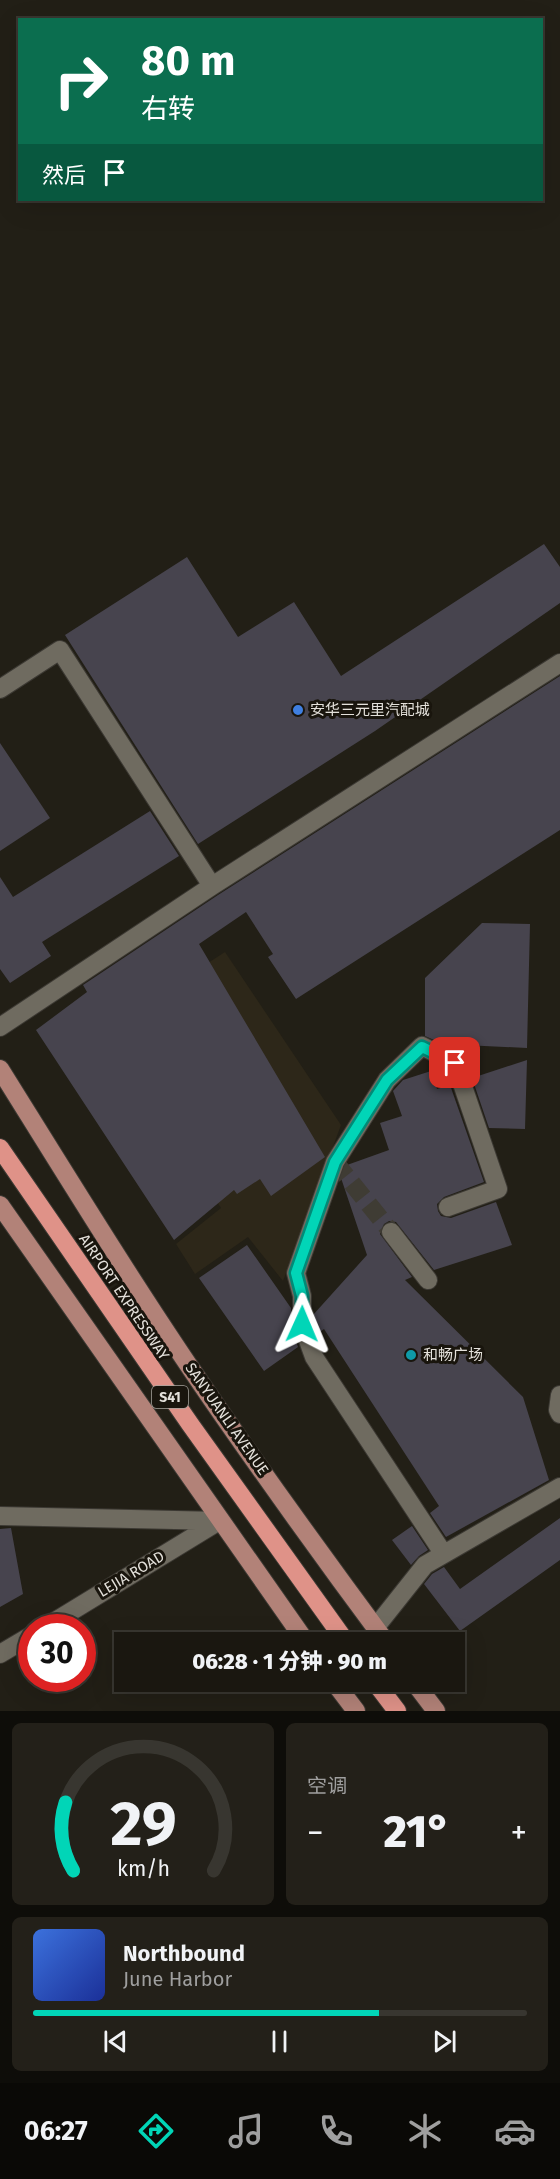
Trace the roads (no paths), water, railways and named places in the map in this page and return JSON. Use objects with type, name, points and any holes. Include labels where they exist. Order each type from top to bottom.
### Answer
[{"type":"highway","name":"AIRPORT EXPRESSWAY","points":[[0,1148],[190,1424],[338,1632]]},
{"type":"highway","points":[[383,1692],[397,1711]]},
{"type":"main road","name":"SANYUANLI AVENUE","points":[[0,1069],[180,1352],[378,1632]]},
{"type":"main road","points":[[0,1204],[219,1521],[299,1632]]},
{"type":"main road","points":[[342,1692],[356,1711]]},
{"type":"main road","points":[[422,1692],[436,1711]]},
{"type":"street","points":[[0,689],[60,650],[212,886]]},
{"type":"street","points":[[0,1027],[212,886],[560,663]]},
{"type":"street","points":[[443,1553],[314,1357],[302,1324],[302,1296],[296,1273],[335,1162],[387,1080],[422,1047],[455,1063],[498,1189],[448,1206]]},
{"type":"street","points":[[390,1232],[428,1280]]},
{"type":"street","points":[[560,1395],[558,1410],[560,1414]]},
{"type":"street","points":[[382,1632],[425,1565],[560,1487]]},
{"type":"street","points":[[0,1516],[219,1521]]},
{"type":"street","name":"LEJIA ROAD","points":[[67,1614],[219,1521]]},
{"type":"street","points":[[0,1654],[18,1643]]},
{"type":"tunnel","points":[[335,1162],[391,1232]]},
{"type":"place","name":"安华三元里汽配城","points":[[298,710]]},
{"type":"place","name":"和畅广场","points":[[411,1355]]}]
